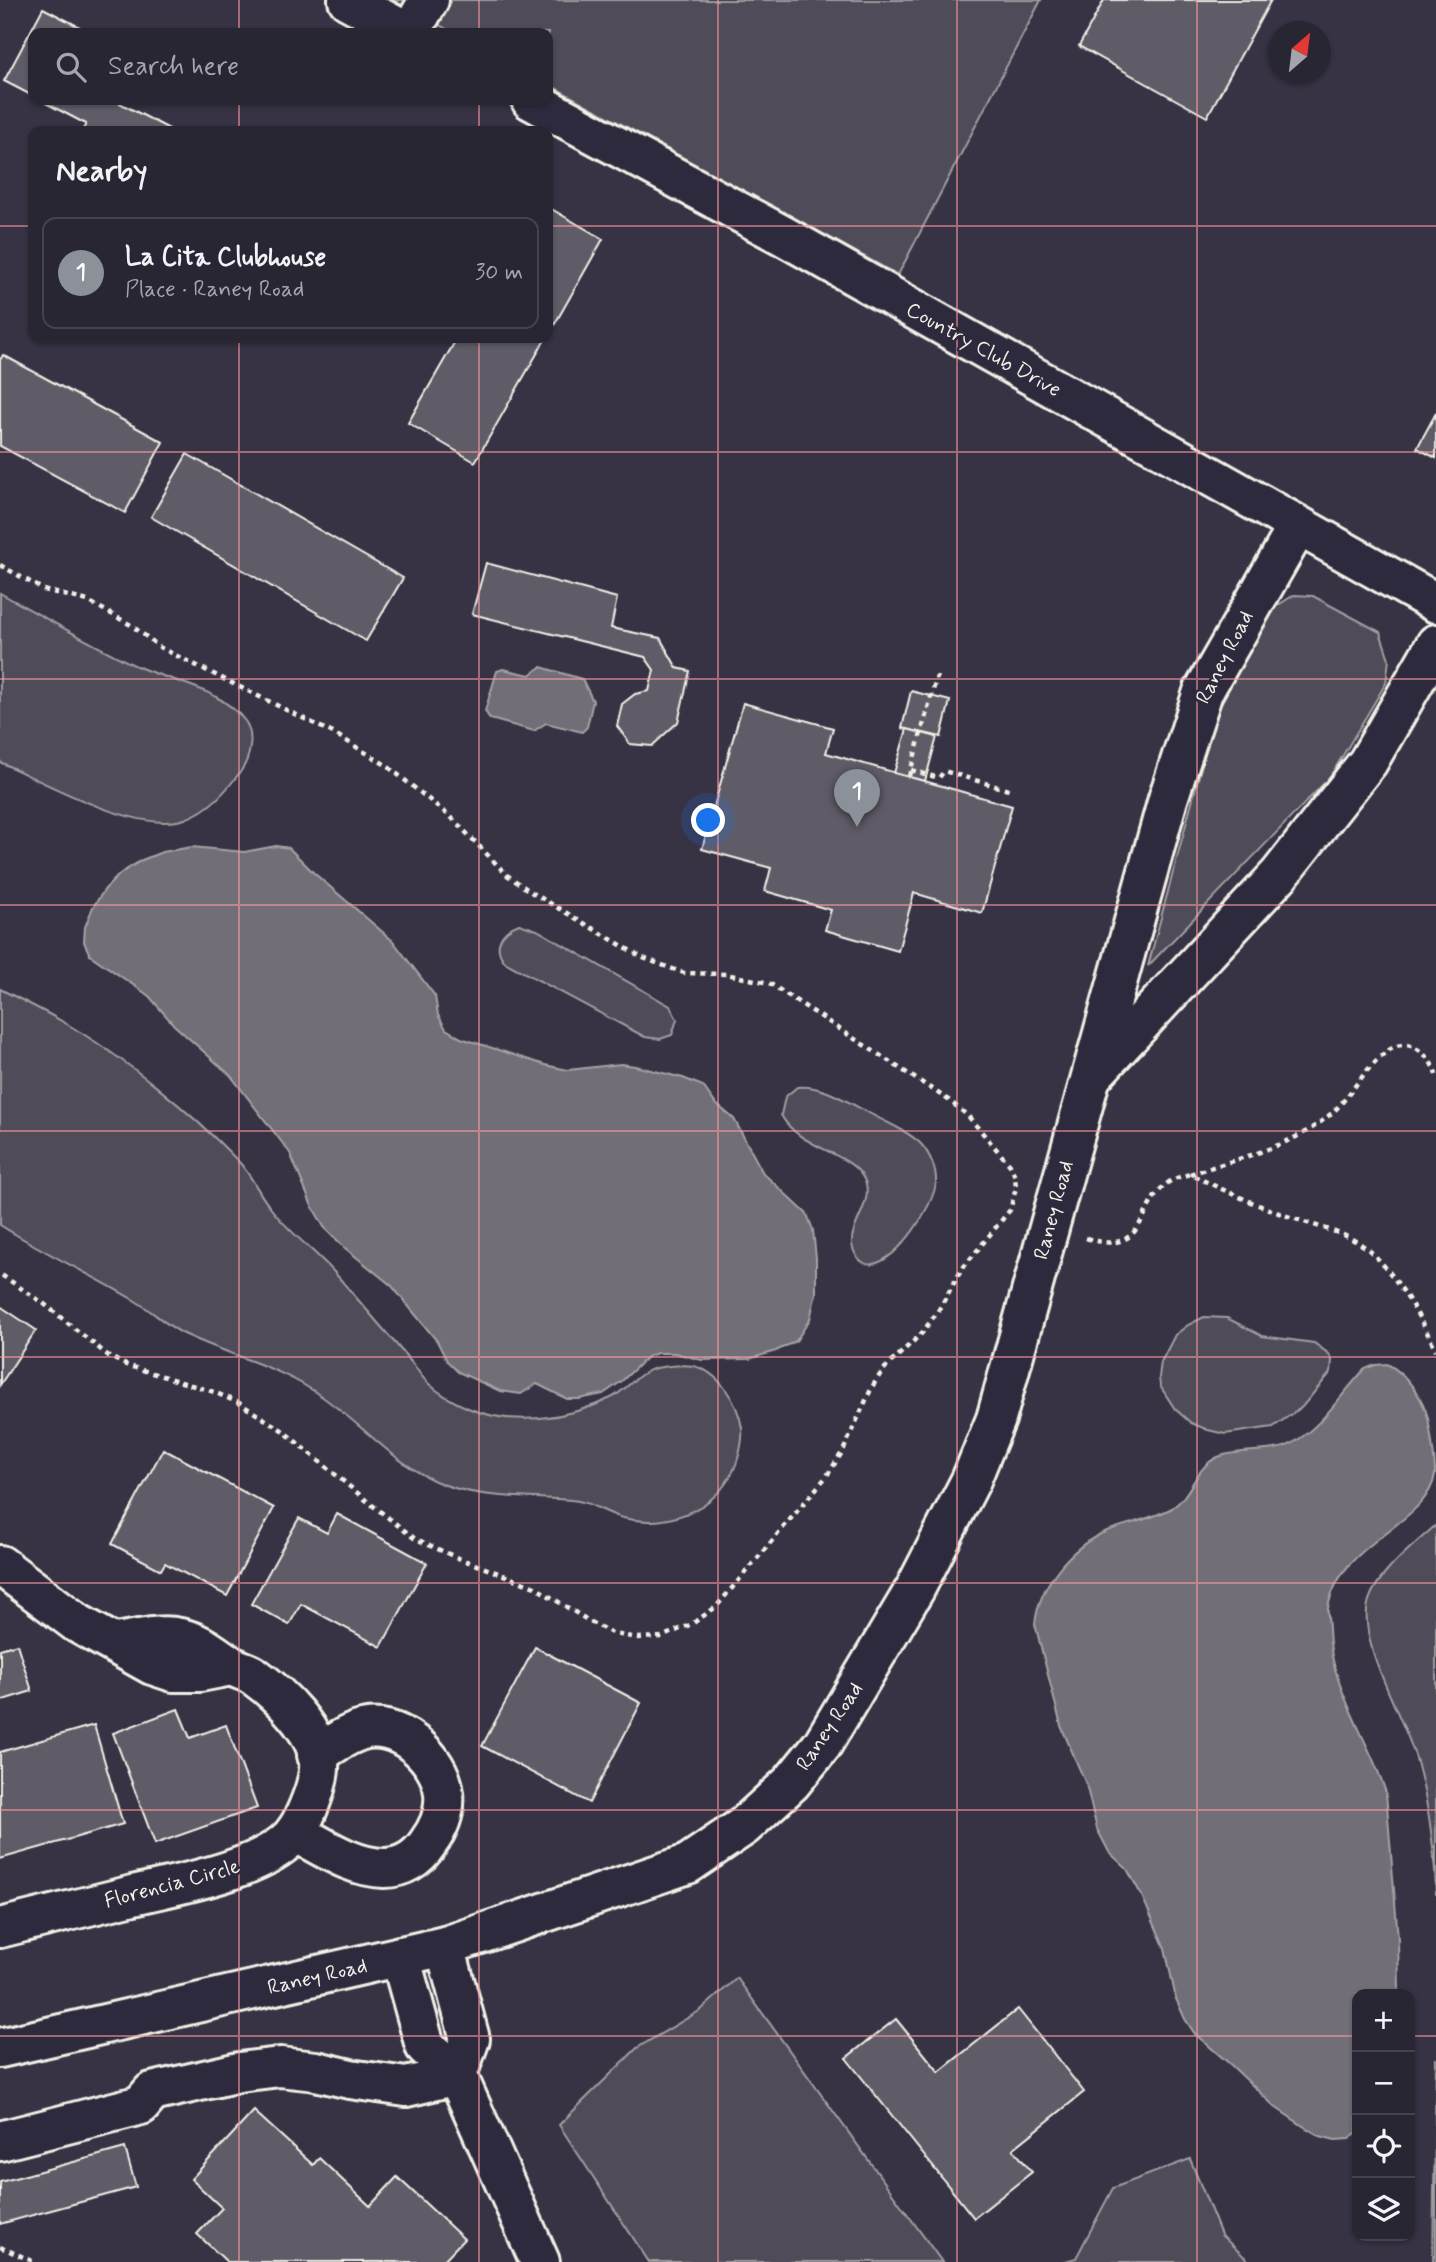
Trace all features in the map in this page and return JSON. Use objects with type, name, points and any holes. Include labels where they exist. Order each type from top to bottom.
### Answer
[{"type":"street","points":[[348,0],[400,28]]},
{"type":"street","points":[[412,28],[429,0]]},
{"type":"street","name":"Country Club Drive","points":[[540,105],[782,235],[1436,603]]},
{"type":"street","name":"Raney Road","points":[[0,2048],[445,1946],[688,1864],[744,1826],[790,1783],[822,1745],[915,1588],[971,1480],[996,1419],[1168,799],[1203,692],[1298,526]]},
{"type":"street","name":"Raney Road","points":[[1089,1079],[1279,875],[1368,762],[1436,645]]},
{"type":"street","points":[[0,1564],[77,1623],[152,1665],[173,1672],[200,1672],[231,1666],[253,1675],[284,1701],[306,1731],[317,1755],[335,1742],[360,1730],[376,1728],[399,1733],[421,1750],[435,1769],[444,1790],[440,1825],[419,1855],[406,1864],[386,1868],[366,1866],[295,1832]]},
{"type":"street","name":"Florencia Circle","points":[[0,1928],[205,1878],[252,1861],[280,1847],[295,1832],[307,1813],[316,1788],[319,1763],[317,1755]]},
{"type":"street","points":[[445,1946],[470,2039],[457,2075]]},
{"type":"street","points":[[400,1956],[425,2046],[457,2075],[541,2262]]},
{"type":"street","points":[[0,2141],[141,2105],[152,2092],[239,2072],[292,2068],[406,2087],[457,2075]]},
{"type":"path","points":[[0,565],[44,590],[88,601],[131,625],[161,648],[335,734],[386,765],[452,818],[507,875],[643,958],[684,973],[726,974],[769,983],[950,1101],[968,1116],[1000,1152],[1015,1176],[1016,1188],[1010,1210],[961,1269],[938,1311],[922,1333],[883,1370],[872,1387],[843,1451],[826,1477],[716,1606],[692,1624],[661,1637],[638,1639],[614,1634],[592,1623],[536,1587],[453,1556],[414,1538],[282,1430],[239,1403],[214,1392],[135,1368],[110,1357],[43,1303],[0,1274]]},
{"type":"path","points":[[909,776],[937,677]]},
{"type":"path","points":[[911,770],[939,778],[944,771],[1012,791]]},
{"type":"path","points":[[1010,1210],[1095,1241],[1129,1238],[1142,1224],[1166,1183],[1297,1138],[1334,1112],[1383,1055],[1398,1046],[1413,1046],[1424,1055],[1436,1075]]},
{"type":"path","points":[[1190,1174],[1292,1218],[1355,1240],[1371,1252],[1393,1276],[1417,1313],[1436,1350]]},
{"type":"path","points":[[0,2247],[35,2262]]},
{"type":"shaded area","points":[[393,0],[1041,0],[898,275],[553,87],[553,28],[445,28]]},
{"type":"shaded area","points":[[0,593],[132,664],[207,692],[234,709],[245,721],[251,740],[247,760],[241,771],[223,793],[202,811],[185,819],[166,822],[143,820],[91,804],[0,762]]},
{"type":"shaded area","points":[[1294,595],[1313,596],[1380,632],[1389,659],[1386,683],[1330,777],[1148,966],[1216,712],[1266,613]]},
{"type":"shaded area","points":[[541,667],[582,679],[593,701],[587,727],[582,732],[546,723],[534,731],[490,719],[485,711],[497,671],[503,669],[530,675]]},
{"type":"shaded area","points":[[276,846],[289,848],[393,941],[435,996],[438,1015],[446,1029],[461,1038],[568,1070],[621,1064],[683,1078],[703,1086],[715,1103],[734,1119],[763,1173],[807,1214],[813,1230],[816,1293],[810,1319],[796,1341],[776,1351],[749,1359],[702,1360],[675,1353],[657,1353],[647,1357],[622,1381],[603,1394],[579,1399],[567,1399],[537,1384],[521,1394],[500,1391],[458,1372],[447,1361],[437,1341],[392,1286],[324,1227],[311,1204],[290,1153],[231,1076],[174,1025],[149,996],[90,955],[84,942],[85,927],[93,907],[105,889],[121,873],[142,860],[162,852],[192,847],[244,852]]},
{"type":"shaded area","points":[[519,924],[537,930],[670,1006],[677,1019],[672,1035],[660,1039],[645,1037],[506,963],[499,951],[500,940],[507,931]]},
{"type":"shaded area","points":[[0,989],[65,1023],[110,1052],[156,1086],[219,1142],[243,1166],[276,1215],[334,1272],[427,1382],[453,1401],[485,1414],[521,1419],[540,1418],[577,1411],[611,1398],[644,1373],[656,1368],[689,1365],[711,1374],[732,1399],[742,1428],[739,1455],[722,1488],[709,1501],[677,1517],[641,1521],[616,1516],[578,1501],[502,1496],[451,1487],[401,1461],[309,1388],[278,1372],[182,1333],[137,1302],[0,1225]]},
{"type":"shaded area","points":[[797,1087],[816,1088],[845,1100],[910,1135],[930,1157],[936,1183],[929,1205],[904,1243],[883,1260],[866,1264],[857,1257],[852,1246],[852,1237],[866,1199],[864,1179],[848,1162],[800,1135],[781,1115],[785,1097]]},
{"type":"shaded area","points":[[1204,1317],[1227,1318],[1262,1336],[1314,1343],[1329,1354],[1332,1360],[1331,1372],[1302,1407],[1273,1427],[1225,1434],[1191,1423],[1175,1409],[1160,1386],[1159,1377],[1161,1362],[1175,1335]]},
{"type":"shaded area","points":[[1387,1364],[1394,1368],[1418,1394],[1428,1418],[1435,1475],[1428,1493],[1416,1508],[1365,1549],[1349,1566],[1336,1585],[1328,1608],[1331,1651],[1336,1672],[1386,1793],[1398,1938],[1399,1989],[1352,1989],[1352,2136],[1335,2140],[1320,2136],[1275,2107],[1195,2034],[1185,2019],[1176,1999],[1165,1948],[1142,1896],[1127,1869],[1109,1852],[1097,1829],[1086,1784],[1061,1726],[1035,1624],[1043,1595],[1050,1582],[1069,1557],[1081,1547],[1107,1531],[1172,1508],[1204,1467],[1218,1457],[1275,1449],[1291,1444],[1322,1419],[1365,1369]]},
{"type":"shaded area","points":[[1436,1525],[1436,1895],[1431,1828],[1417,1762],[1375,1659],[1367,1617],[1369,1600],[1380,1580]]},
{"type":"shaded area","points":[[737,1978],[942,2262],[649,2262],[559,2125],[637,2048],[701,2010]]},
{"type":"shaded area","points":[[1436,2058],[1436,2262],[1433,2262]]},
{"type":"shaded area","points":[[1190,2159],[1221,2235],[1250,2262],[1062,2262],[1076,2258],[1113,2188]]},
{"type":"building","points":[[1104,0],[1271,0],[1207,117],[1079,46]]},
{"type":"building","points":[[43,8],[81,28],[32,28]]},
{"type":"building","points":[[28,36],[28,93],[4,81]]},
{"type":"building","points":[[50,105],[124,105],[163,126],[85,126],[86,124]]},
{"type":"building","points":[[553,210],[603,239],[553,327]]},
{"type":"building","points":[[454,343],[543,343],[475,462],[408,423]]},
{"type":"building","points":[[3,355],[163,442],[125,513],[0,446],[0,360]]},
{"type":"building","points":[[1436,413],[1436,458],[1417,448]]},
{"type":"building","points":[[187,454],[403,578],[366,641],[151,517]]},
{"type":"building","points":[[486,563],[617,598],[611,628],[660,638],[677,668],[690,671],[678,722],[652,746],[630,744],[617,726],[622,704],[635,694],[649,691],[654,670],[645,657],[472,614]]},
{"type":"building","points":[[911,691],[950,701],[941,737],[902,728]]},
{"type":"building","points":[[743,703],[833,728],[826,753],[1012,806],[982,913],[914,893],[898,951],[825,930],[831,910],[765,891],[771,868],[702,849]]},
{"type":"building","points":[[907,729],[937,737],[925,781],[894,773]]},
{"type":"building","points":[[0,1306],[36,1330],[0,1385]]},
{"type":"building","points":[[163,1449],[274,1508],[227,1596],[165,1563],[161,1570],[112,1544]]},
{"type":"building","points":[[337,1514],[427,1563],[381,1647],[301,1604],[289,1625],[251,1604],[299,1518],[327,1533]]},
{"type":"building","points":[[17,1644],[32,1691],[0,1701],[0,1649]]},
{"type":"building","points":[[535,1647],[641,1703],[589,1803],[482,1746]]},
{"type":"building","points":[[178,1709],[190,1738],[226,1725],[257,1808],[155,1844],[113,1733]]},
{"type":"building","points":[[94,1725],[123,1824],[0,1859],[0,1752]]},
{"type":"building","points":[[1018,2009],[1084,2092],[1013,2149],[1032,2172],[974,2218],[846,2058],[896,2019],[939,2072]]},
{"type":"building","points":[[254,2111],[313,2165],[319,2158],[370,2206],[397,2177],[464,2239],[442,2262],[227,2262],[197,2234],[222,2208],[191,2179]]},
{"type":"building","points":[[125,2148],[136,2187],[0,2224],[0,2182]]},
{"type":"place","name":"La Cita Clubhouse","points":[[857,827]]}]
